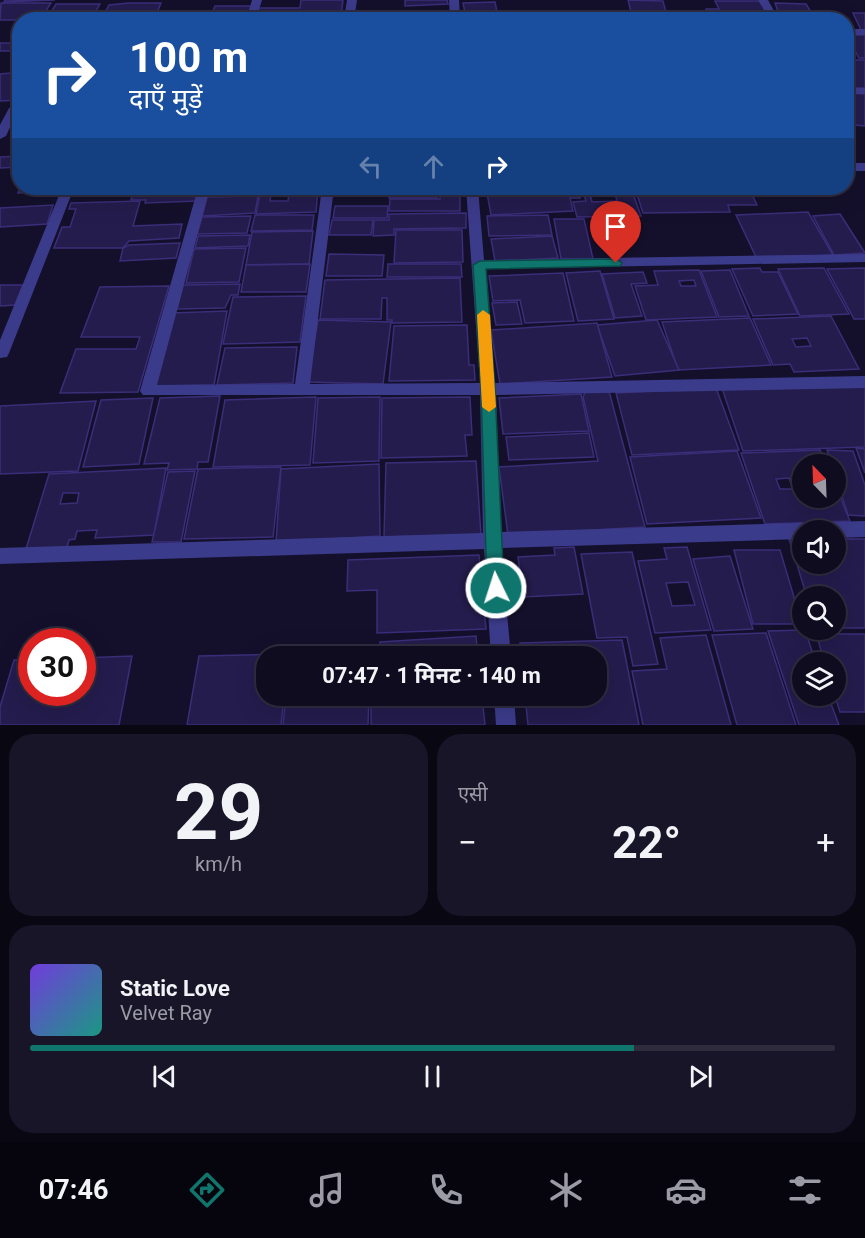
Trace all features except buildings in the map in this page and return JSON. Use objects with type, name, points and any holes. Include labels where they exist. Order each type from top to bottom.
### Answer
[{"type":"street","points":[[0,136],[12,112]]},
{"type":"street","points":[[1,354],[65,195]]},
{"type":"street","points":[[202,195],[148,391],[488,389],[865,382]]},
{"type":"street","points":[[302,390],[327,195]]},
{"type":"street","points":[[473,195],[488,389],[492,542],[500,646]]},
{"type":"street","points":[[480,265],[865,258]]},
{"type":"street","points":[[0,556],[865,529]]},
{"type":"street","points":[[505,706],[506,725]]},
{"type":"slow traffic","points":[[483,315],[489,407]]},
{"type":"route","points":[[496,588],[492,542],[488,389],[480,265],[616,263]]}]
